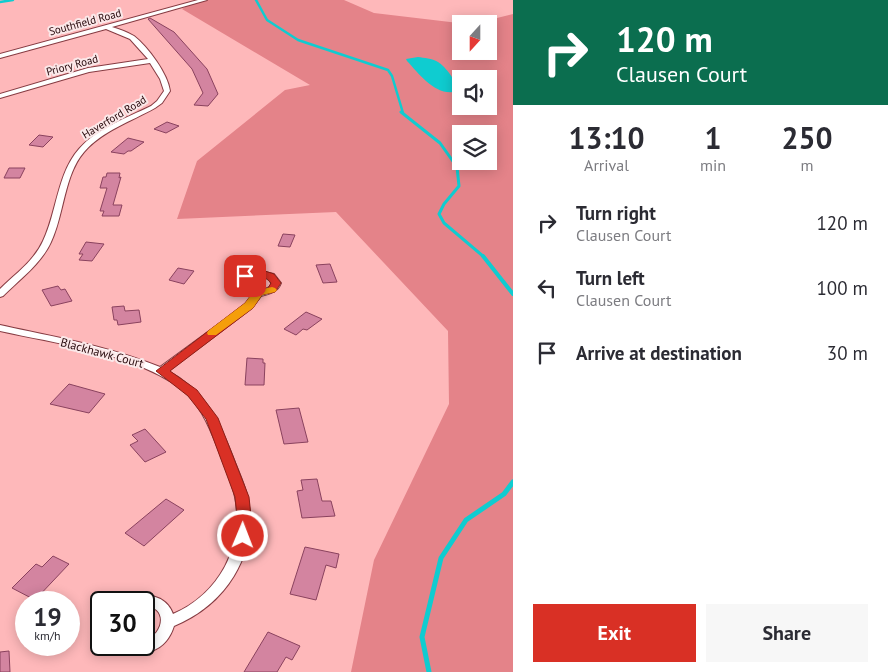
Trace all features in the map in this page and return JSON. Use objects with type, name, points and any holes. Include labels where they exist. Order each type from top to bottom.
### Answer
[{"type":"street","name":"Southfield Road","points":[[0,56],[204,0]]},
{"type":"street","name":"Haverford Road","points":[[0,294],[33,262],[47,242],[72,165],[82,150],[100,136],[153,107],[164,96],[167,85],[166,80],[132,38],[106,27]]},
{"type":"street","name":"Priory Road","points":[[0,96],[88,70],[150,61]]},
{"type":"street","points":[[162,371],[249,306],[258,293]]},
{"type":"street","name":"Blackhawk Court","points":[[0,328],[125,357],[162,371],[193,393],[212,418],[242,497],[244,516],[243,536],[238,556],[228,576],[213,595],[196,609],[170,622]]},
{"type":"street","points":[[155,602],[167,611],[170,622],[168,631],[155,644]]},
{"type":"shaded area","points":[[197,0],[344,0],[374,13],[452,22],[452,60],[498,60],[498,18],[513,14],[513,672],[351,672],[374,560],[449,404],[448,331],[336,212],[177,219],[197,161],[285,90],[310,85],[182,9]]},
{"type":"water","points":[[428,58],[441,64],[452,77],[452,92],[443,91],[430,84],[406,59]]},
{"type":"building","points":[[150,18],[174,32],[207,69],[218,94],[208,106],[194,105],[203,93],[192,69],[148,19]]},
{"type":"building","points":[[167,122],[179,126],[166,133],[154,129]]},
{"type":"building","points":[[39,135],[53,137],[43,147],[29,145]]},
{"type":"building","points":[[128,138],[144,142],[124,154],[111,152]]},
{"type":"building","points":[[9,168],[25,168],[20,178],[4,178]]},
{"type":"building","points":[[107,173],[120,173],[119,178],[121,177],[113,205],[122,205],[119,216],[102,216],[104,211],[100,211],[107,188],[100,188],[103,177],[106,177]]},
{"type":"building","points":[[283,234],[295,235],[290,247],[278,246]]},
{"type":"building","points":[[86,242],[104,244],[92,261],[79,260],[83,254],[79,254]]},
{"type":"building","points":[[330,264],[337,282],[323,283],[316,265]]},
{"type":"building","points":[[178,268],[194,271],[184,284],[169,280]]},
{"type":"building","points":[[58,286],[61,290],[65,289],[72,301],[51,306],[42,290]]},
{"type":"building","points":[[124,306],[125,311],[139,310],[141,322],[118,325],[117,320],[114,320],[112,307]]},
{"type":"building","points":[[306,312],[322,319],[307,330],[303,329],[296,335],[284,329]]},
{"type":"building","points":[[247,358],[263,359],[263,363],[265,363],[264,385],[245,385]]},
{"type":"building","points":[[69,384],[105,394],[89,413],[50,404]]},
{"type":"building","points":[[299,408],[308,442],[284,444],[276,410]]},
{"type":"building","points":[[145,429],[166,452],[145,462],[130,445],[138,441],[132,435]]},
{"type":"building","points":[[317,479],[322,501],[331,501],[335,516],[302,518],[297,491],[303,490],[301,480]]},
{"type":"building","points":[[166,499],[184,510],[144,546],[125,533]]},
{"type":"building","points":[[305,547],[339,554],[336,568],[326,565],[316,600],[290,594]]},
{"type":"building","points":[[53,556],[69,564],[44,591],[18,591],[12,588],[36,564],[42,567]]},
{"type":"building","points":[[268,632],[300,646],[292,660],[286,657],[277,672],[244,672]]},
{"type":"building","points":[[9,651],[10,672],[0,672],[0,652]]},
{"type":"waterway","points":[[0,2],[13,0]]},
{"type":"waterway","points":[[256,0],[267,20],[298,40],[388,70],[392,76],[403,113]]},
{"type":"waterway","points":[[401,112],[440,143],[457,167],[459,186],[444,204],[439,214],[444,223],[483,256]]},
{"type":"waterway","points":[[483,256],[513,294]]},
{"type":"waterway","points":[[429,672],[422,637],[441,558],[466,520],[504,494],[513,482]]},
{"type":"slow traffic","points":[[212,333],[249,306],[258,293],[272,290]]},
{"type":"route","points":[[243,536],[244,516],[242,497],[212,418],[193,393],[162,371],[249,306],[258,293],[275,287],[276,283],[271,276],[262,273],[245,276]]}]
